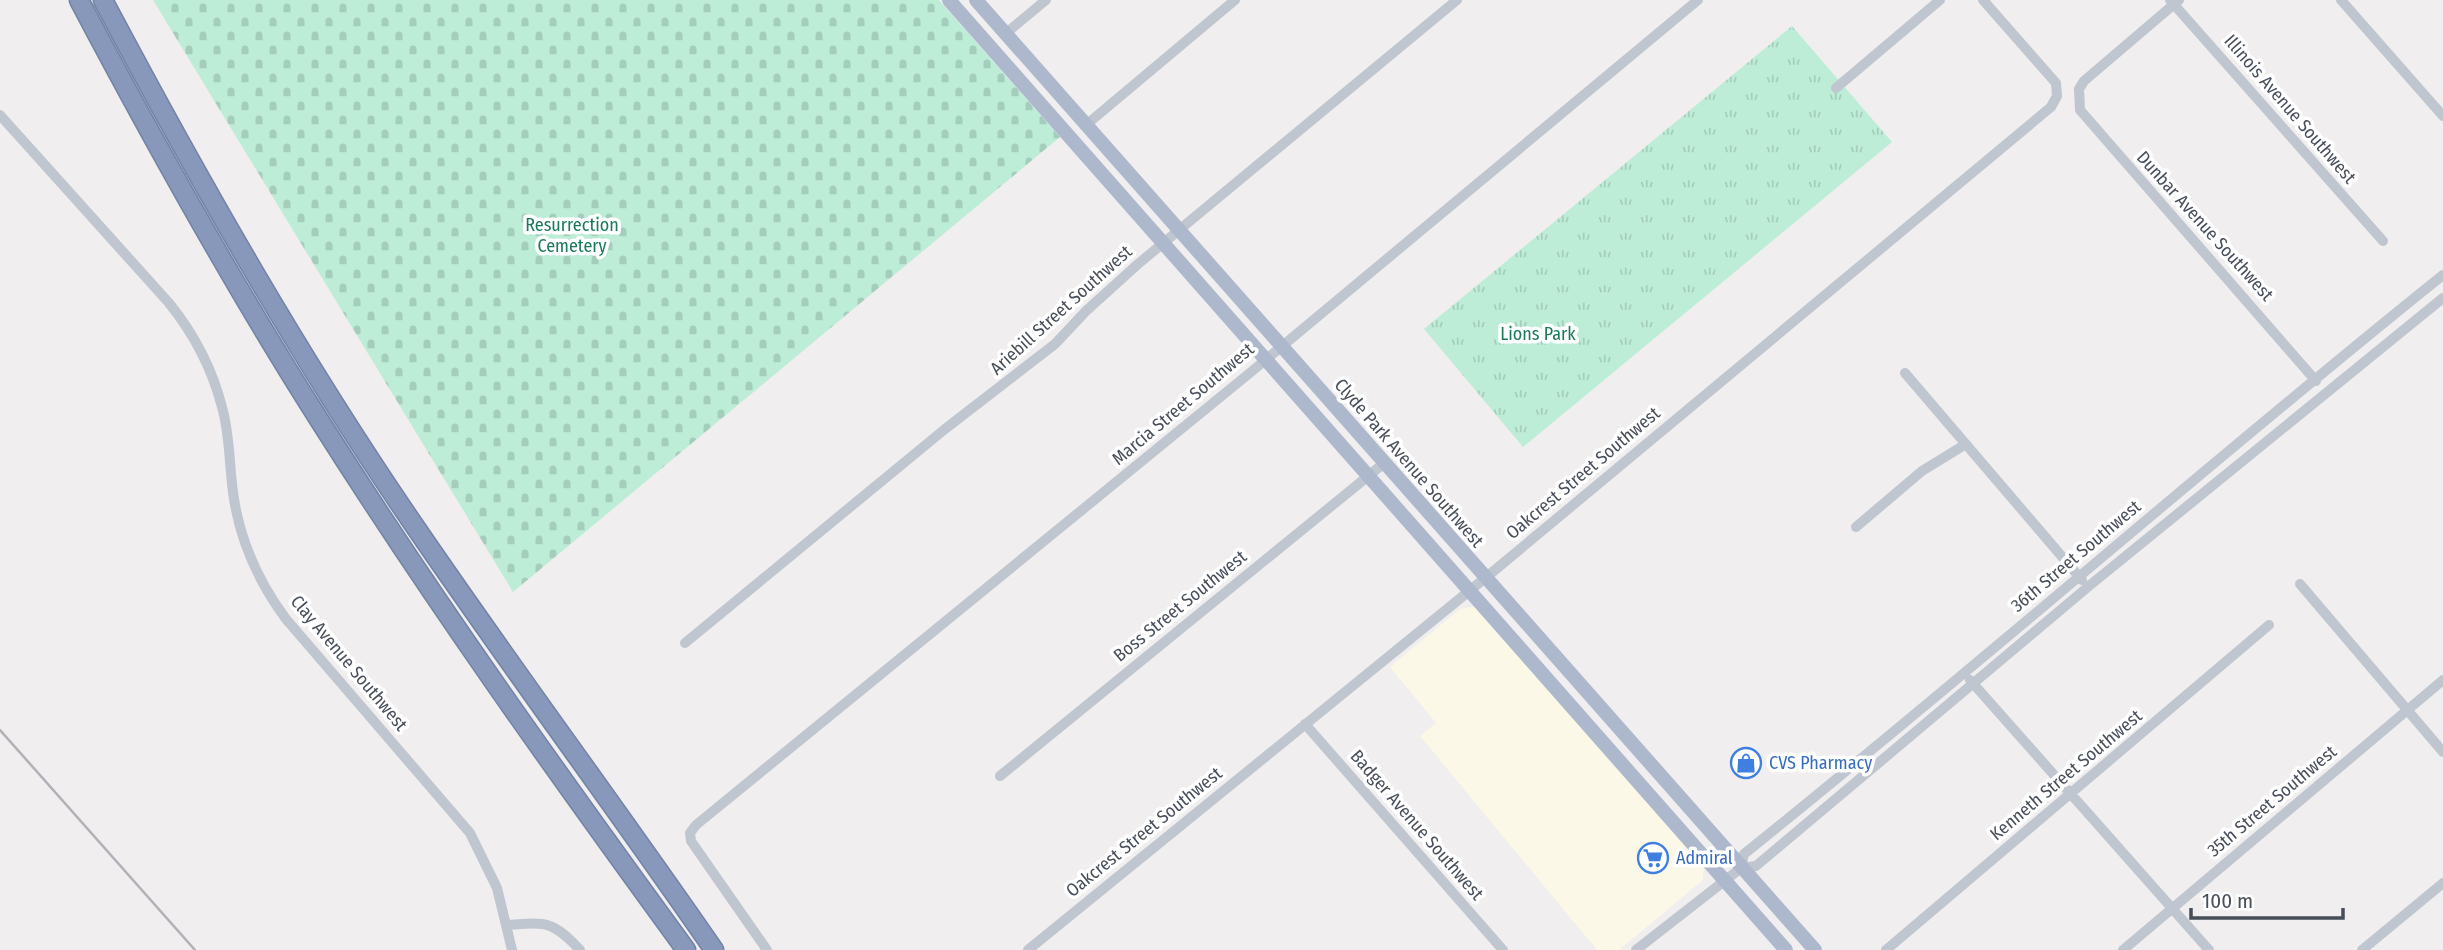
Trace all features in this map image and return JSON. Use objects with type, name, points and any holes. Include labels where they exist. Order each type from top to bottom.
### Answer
[{"type":"highway","points":[[74,0],[107,54]]},
{"type":"highway","points":[[79,0],[212,243],[336,446],[458,628],[686,950]]},
{"type":"highway","points":[[103,0],[240,249],[341,414],[416,528],[714,950]]},
{"type":"main road","points":[[949,0],[1786,950]]},
{"type":"main road","name":"Clyde Park Avenue Southwest","points":[[976,0],[1815,950]]},
{"type":"street","points":[[1005,34],[1046,0]]},
{"type":"street","points":[[1086,124],[1235,0]]},
{"type":"street","name":"Ariebill Street Southwest","points":[[685,643],[945,429],[1055,344],[1086,311],[1164,242],[1457,0]]},
{"type":"street","name":"Marcia Street Southwest","points":[[767,950],[697,851],[690,833],[707,816],[1698,0]]},
{"type":"street","points":[[1836,88],[1940,0]]},
{"type":"street","name":"Oakcrest Street Southwest","points":[[1028,950],[1484,578],[2050,107],[2057,96],[2056,83],[1983,0]]},
{"type":"street","points":[[2340,0],[2443,116]]},
{"type":"street","name":"Dunbar Avenue Southwest","points":[[2175,1],[2107,60],[2079,89],[2078,101],[2086,118],[2316,381]]},
{"type":"street","name":"Illinois Avenue Southwest","points":[[2175,1],[2383,241]]},
{"type":"street","name":"Clay Avenue Southwest","points":[[0,115],[169,303],[193,336],[207,361],[223,408],[240,527],[261,580],[286,619],[470,833],[486,861],[509,925],[512,950]]},
{"type":"street","name":"36th Street Southwest","points":[[1741,867],[1744,854],[1965,674],[2078,576],[2443,275]]},
{"type":"street","name":"36th Street Southwest","points":[[1636,950],[1741,867],[1756,866],[2089,586],[2443,298]]},
{"type":"street","points":[[1905,373],[2089,586]]},
{"type":"street","points":[[1856,527],[1923,471],[1966,444]]},
{"type":"street","name":"Boss Street Southwest","points":[[1000,776],[1383,464]]},
{"type":"street","points":[[2300,584],[2443,752]]},
{"type":"street","name":"Kenneth Street Southwest","points":[[1886,950],[2269,625]]},
{"type":"street","points":[[1965,674],[2209,950]]},
{"type":"street","name":"35th Street Southwest","points":[[2123,950],[2443,680]]},
{"type":"street","name":"Badger Avenue Southwest","points":[[1305,724],[1503,950]]},
{"type":"street","points":[[2361,950],[2443,883]]},
{"type":"street","points":[[509,925],[544,922],[555,925],[580,950]]},
{"type":"shaded area","points":[[1477,606],[1704,865],[1703,880],[1619,950],[1597,950],[1420,736],[1436,723],[1390,667],[1460,609]]},
{"type":"green space","name":"Resurrection Cemetery","points":[[153,0],[939,0],[1060,137],[513,592]]},
{"type":"green space","name":"Lions Park","points":[[1792,26],[1892,142],[1523,447],[1424,329]]},
{"type":"railway","points":[[0,730],[195,950]]},
{"type":"place","name":"CVS Pharmacy","points":[[1746,763]]},
{"type":"place","name":"Admiral","points":[[1653,858]]}]
